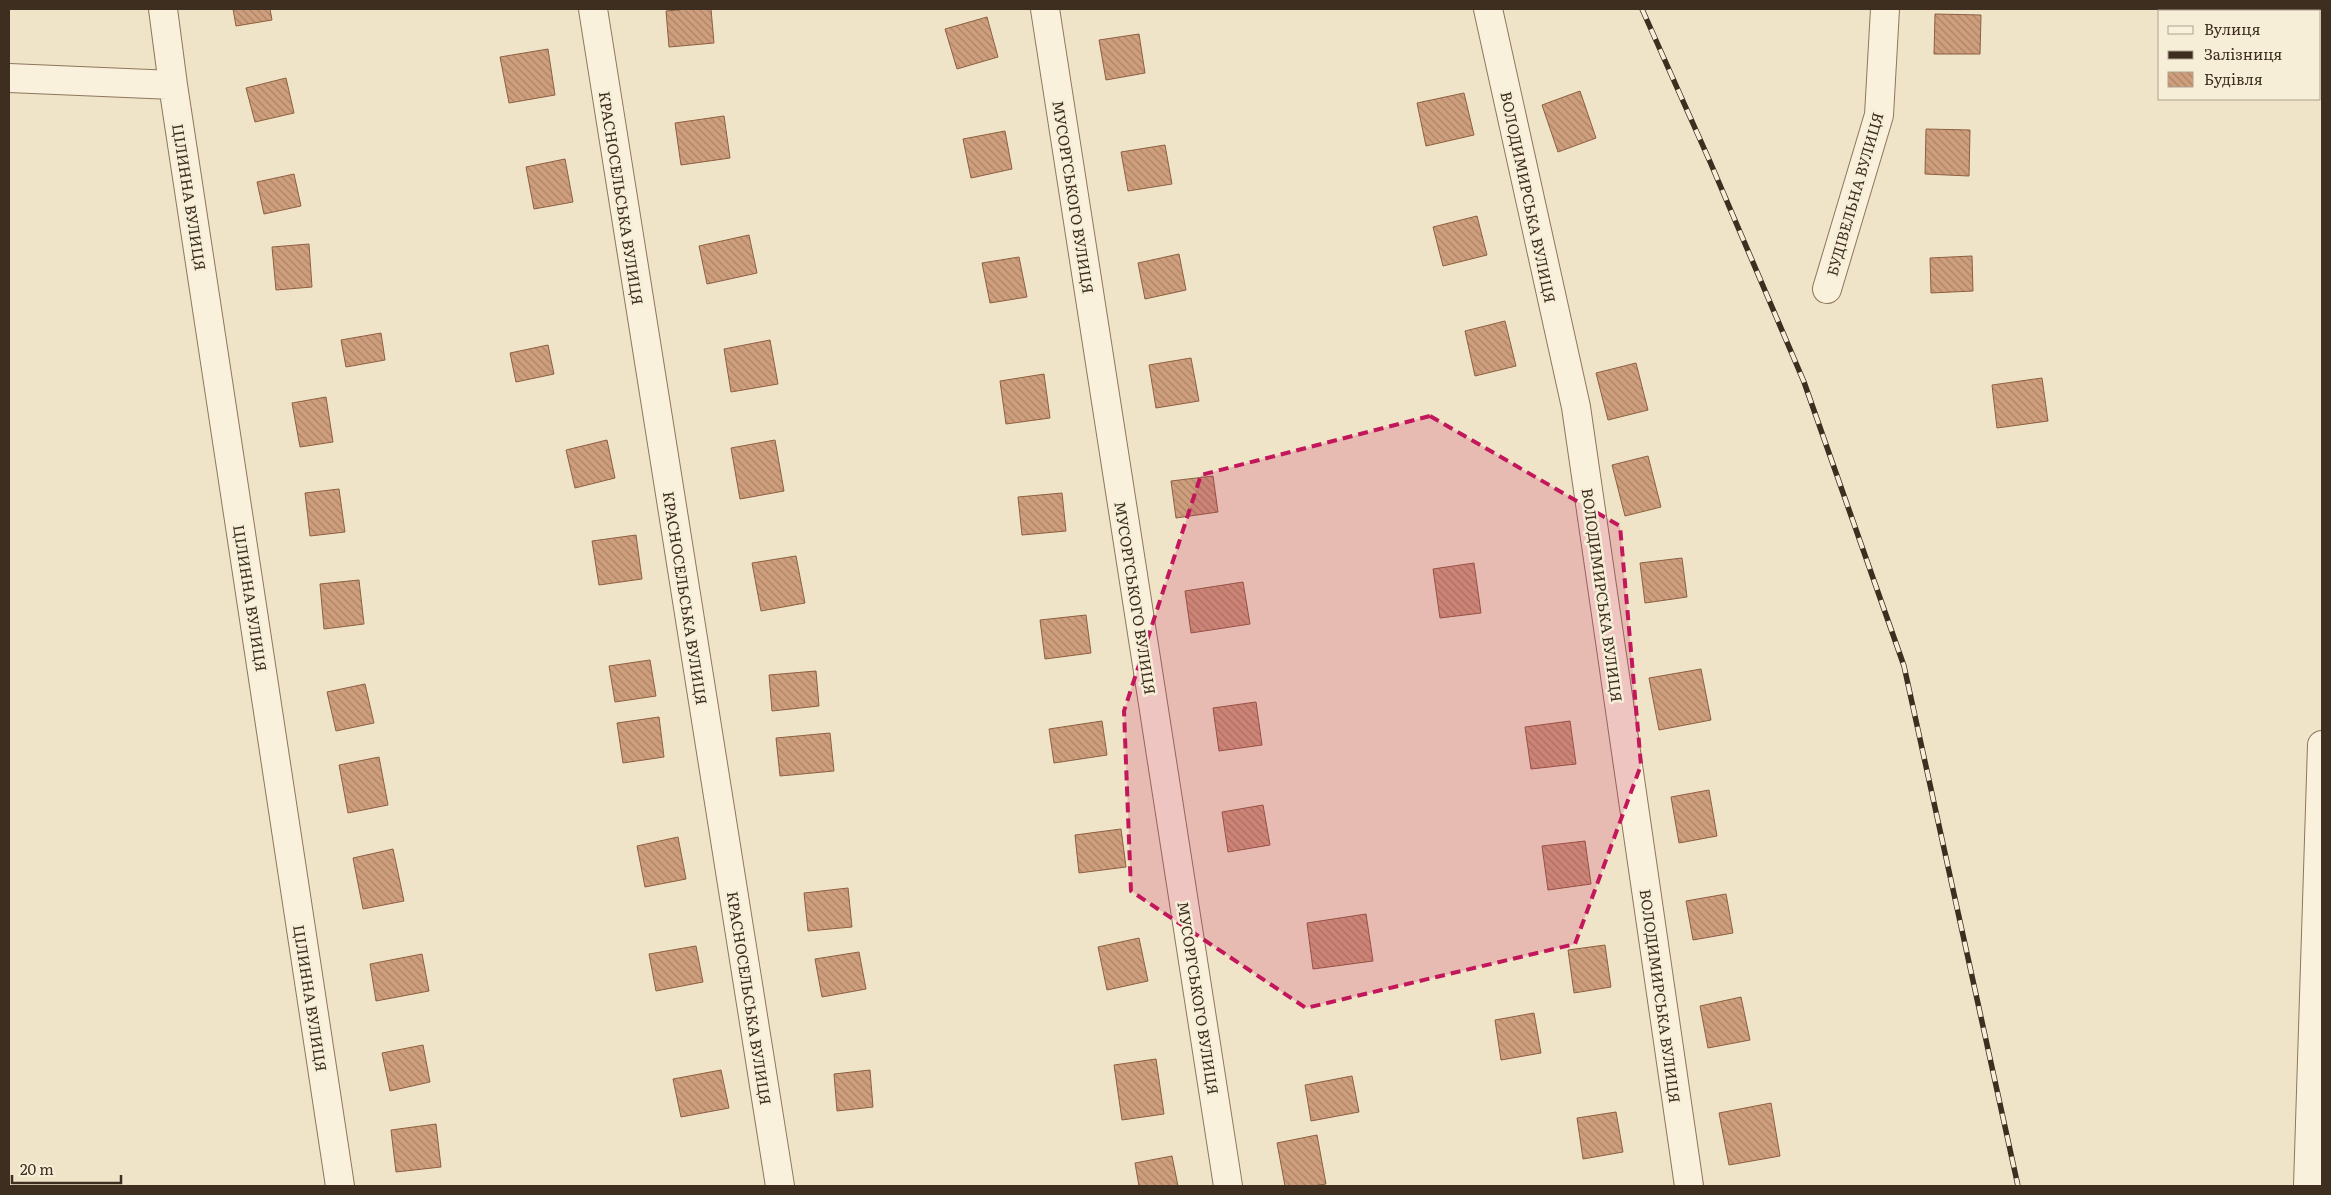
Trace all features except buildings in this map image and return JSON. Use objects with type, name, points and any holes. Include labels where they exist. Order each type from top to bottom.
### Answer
[{"type":"street","name":"ЦІЛИННА ВУЛИЦЯ","points":[[163,9],[340,1186]]},
{"type":"street","name":"КРАСНОСЕЛЬСЬКА ВУЛИЦЯ","points":[[594,9],[780,1186]]},
{"type":"street","name":"МУСОРГСЬКОГО ВУЛИЦЯ","points":[[1044,9],[1228,1186]]},
{"type":"street","name":"ВОЛОДИМИРСЬКА ВУЛИЦЯ","points":[[1488,9],[1576,407],[1689,1186]]},
{"type":"street","name":"БУДІВЕЛЬНА ВУЛИЦЯ","points":[[1827,289],[1879,115],[1885,9]]},
{"type":"street","points":[[9,78],[173,85]]},
{"type":"street","points":[[2308,1186],[2320,862],[2322,745]]},
{"type":"highlighted area","points":[[1430,416],[1620,526],[1641,765],[1575,944],[1306,1008],[1131,891],[1124,711],[1201,475]]},
{"type":"railway","points":[[1642,9],[1711,164],[1804,382],[1904,666],[2018,1186]]}]
